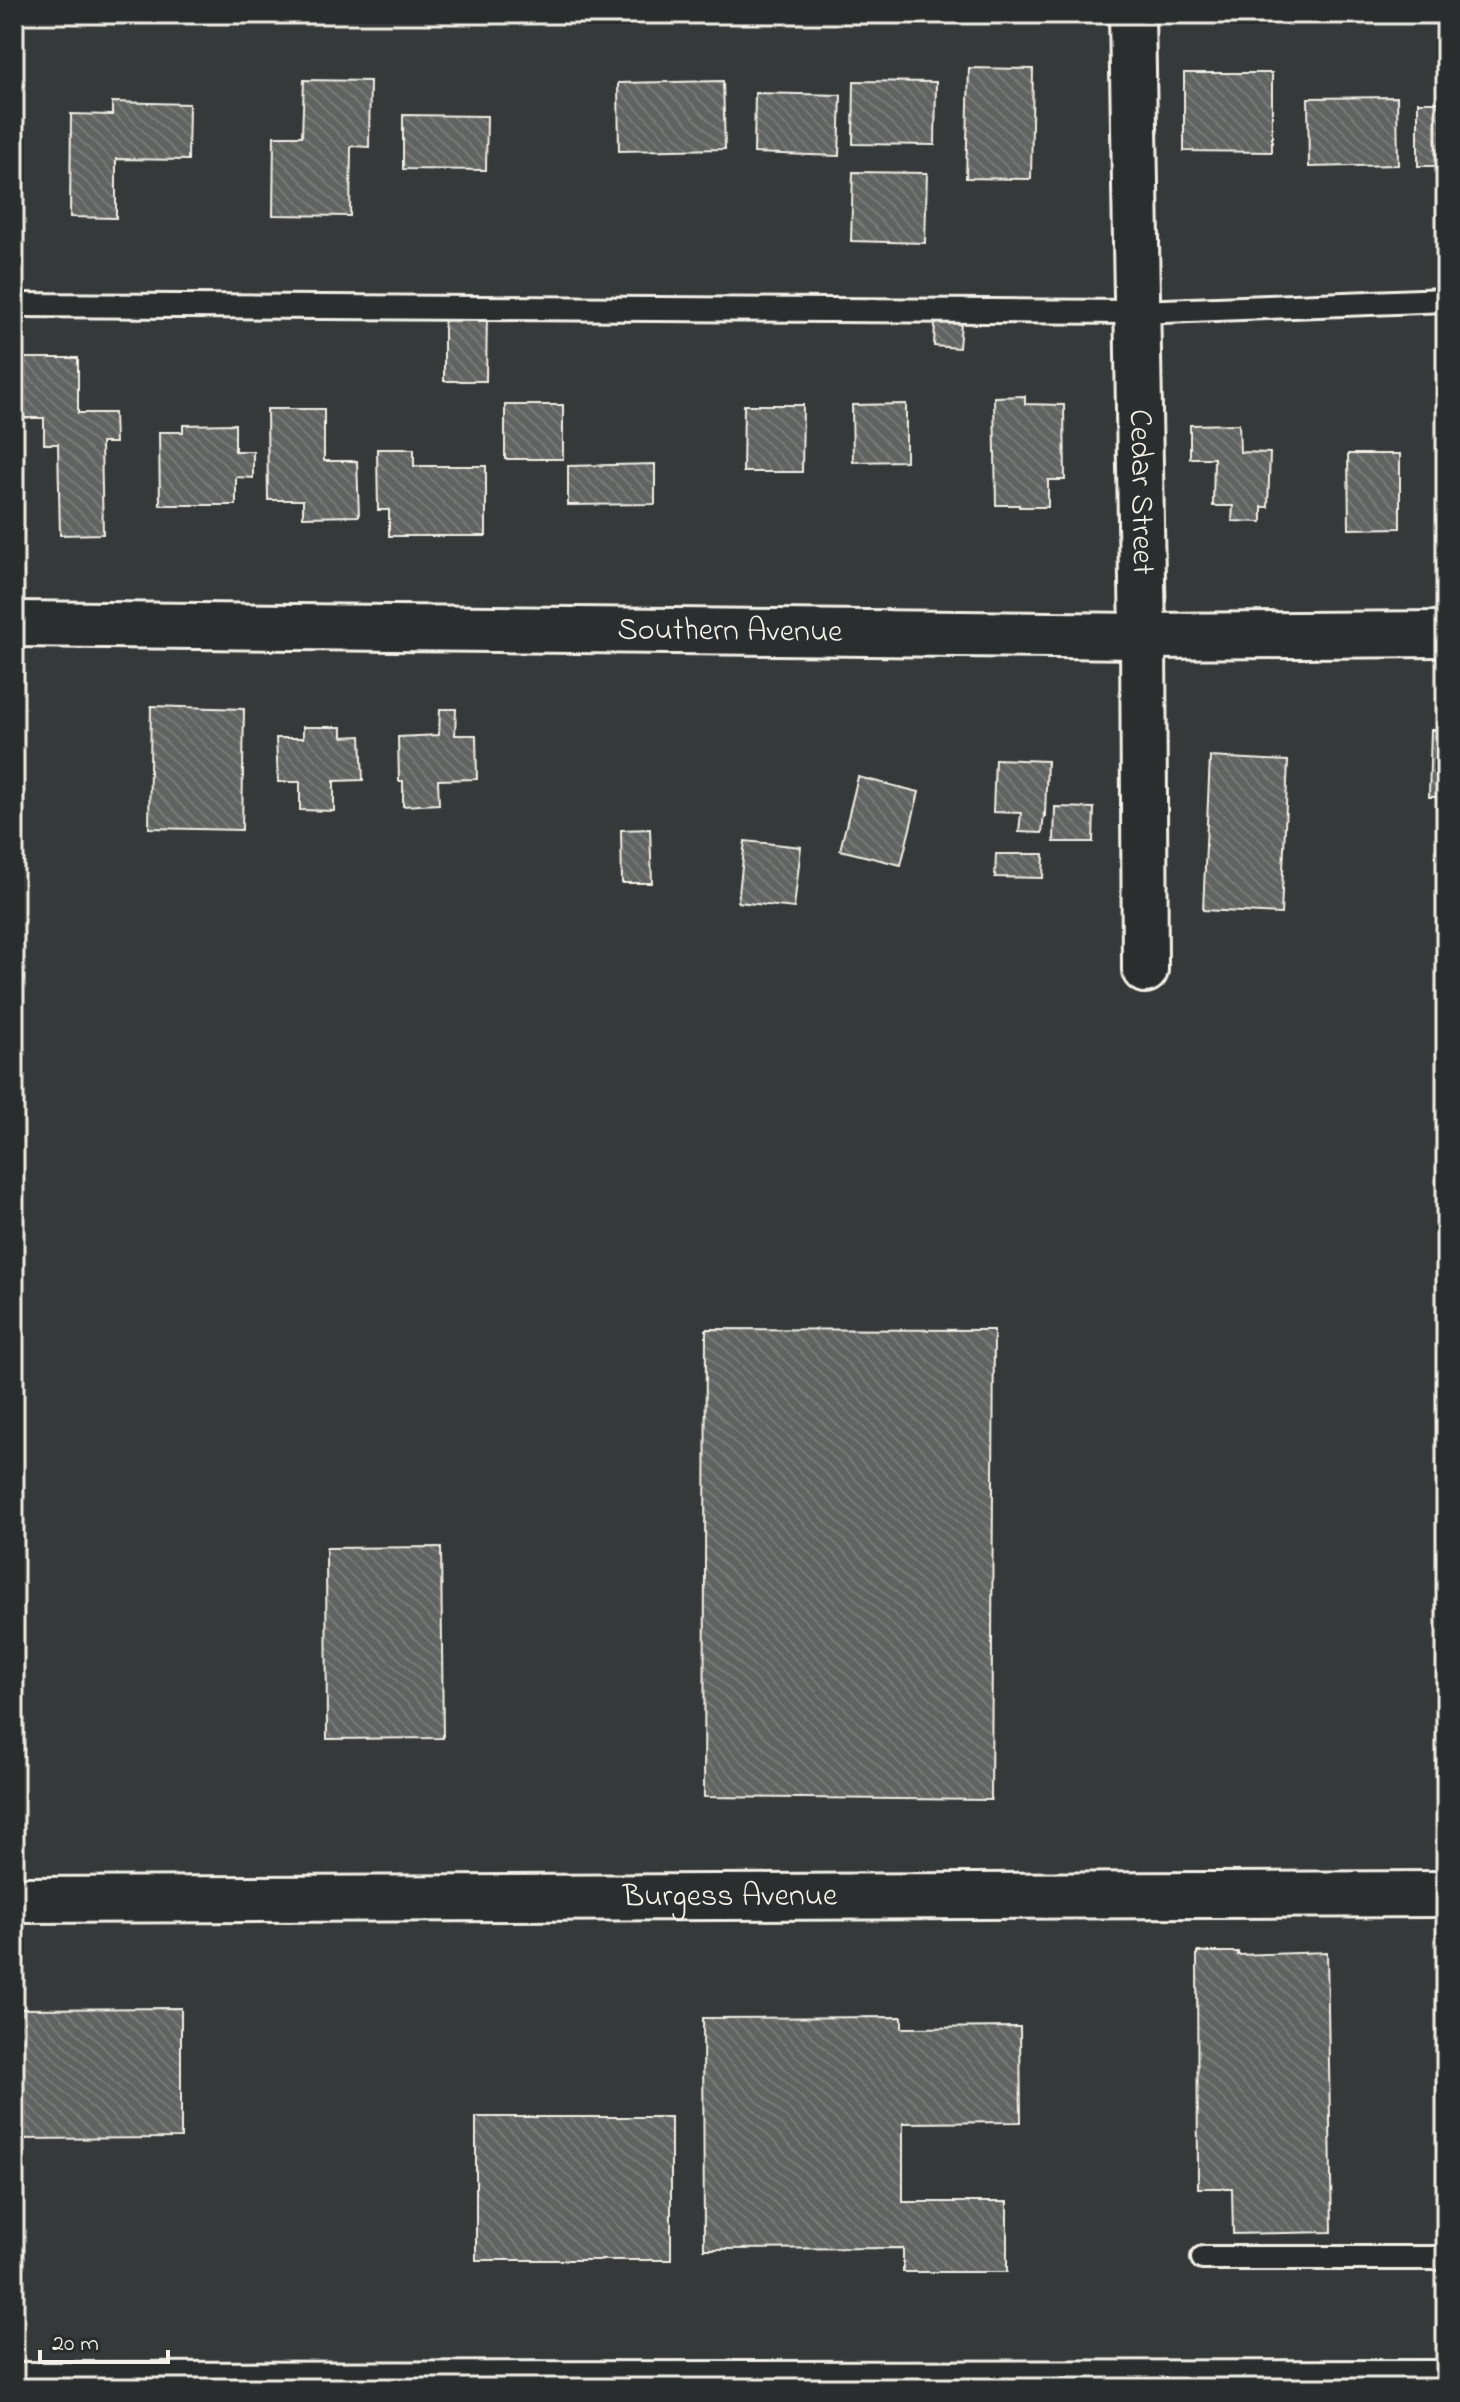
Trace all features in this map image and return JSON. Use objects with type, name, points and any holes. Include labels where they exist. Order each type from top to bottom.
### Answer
[{"type":"street","name":"Cedar Street","points":[[1132,14],[1143,636],[1145,970]]},
{"type":"street","name":"Southern Avenue","points":[[14,624],[1143,636],[1446,634]]},
{"type":"street","name":"Burgess Avenue","points":[[14,1900],[1446,1894]]},
{"type":"street","points":[[14,2385],[1446,2383]]},
{"type":"lane","points":[[14,305],[1138,312],[1446,300]]},
{"type":"lane","points":[[1203,2258],[1446,2258]]},
{"type":"building","points":[[969,68],[1033,69],[1031,179],[966,178]]},
{"type":"building","points":[[1184,73],[1272,73],[1272,152],[1184,151]]},
{"type":"building","points":[[304,80],[370,81],[369,147],[351,146],[350,216],[273,215],[274,136],[302,136]]},
{"type":"building","points":[[723,81],[725,149],[619,151],[618,83]]},
{"type":"building","points":[[854,81],[936,82],[935,145],[853,144]]},
{"type":"building","points":[[755,93],[841,95],[839,156],[754,153]]},
{"type":"building","points":[[1397,97],[1398,165],[1309,167],[1308,98]]},
{"type":"building","points":[[112,102],[189,104],[188,160],[116,159],[116,218],[70,217],[71,114],[112,115]]},
{"type":"building","points":[[1418,102],[1446,102],[1446,166],[1418,166]]},
{"type":"building","points":[[403,115],[487,116],[486,170],[403,169]]},
{"type":"building","points":[[853,172],[927,173],[925,243],[851,241]]},
{"type":"building","points":[[444,313],[487,313],[486,381],[444,381]]},
{"type":"building","points":[[935,321],[961,323],[959,348],[934,346]]},
{"type":"building","points":[[22,358],[78,358],[78,413],[114,413],[115,443],[101,443],[103,534],[60,535],[58,444],[44,444],[44,418],[22,418]]},
{"type":"building","points":[[1025,396],[1025,404],[1064,405],[1065,480],[1048,480],[1048,507],[996,505],[994,397]]},
{"type":"building","points":[[906,404],[906,461],[853,462],[852,405]]},
{"type":"building","points":[[505,405],[563,405],[563,459],[505,459]]},
{"type":"building","points":[[744,405],[803,405],[802,472],[743,472]]},
{"type":"building","points":[[267,409],[324,409],[324,461],[357,461],[359,516],[303,517],[303,500],[268,500]]},
{"type":"building","points":[[235,424],[235,451],[253,451],[253,478],[236,477],[236,505],[160,505],[159,432],[183,432],[183,425]]},
{"type":"building","points":[[1239,424],[1240,452],[1270,453],[1268,507],[1262,507],[1262,522],[1232,521],[1233,506],[1213,506],[1214,458],[1190,458],[1190,425]]},
{"type":"building","points":[[377,449],[414,449],[414,466],[486,466],[486,536],[389,536],[389,510],[378,510]]},
{"type":"building","points":[[1348,454],[1400,454],[1400,528],[1349,529]]},
{"type":"building","points":[[1442,454],[1446,454],[1446,518],[1442,518]]},
{"type":"building","points":[[655,464],[655,504],[568,505],[568,466]]},
{"type":"building","points":[[151,706],[244,709],[242,830],[149,828]]},
{"type":"building","points":[[440,709],[456,709],[455,735],[476,735],[477,779],[438,780],[439,804],[403,806],[398,737],[439,735]]},
{"type":"building","points":[[303,727],[342,727],[342,737],[361,736],[363,780],[334,781],[334,811],[300,810],[300,782],[278,782],[276,738],[303,738]]},
{"type":"building","points":[[1431,730],[1446,730],[1446,797],[1429,797]]},
{"type":"building","points":[[1210,757],[1288,761],[1281,914],[1203,910]]},
{"type":"building","points":[[995,759],[1047,761],[1042,833],[1019,832],[1021,813],[993,812]]},
{"type":"building","points":[[858,777],[919,792],[901,865],[840,850]]},
{"type":"building","points":[[1055,807],[1094,808],[1093,842],[1054,842]]},
{"type":"building","points":[[650,829],[652,883],[622,883],[621,830]]},
{"type":"building","points":[[745,841],[801,847],[794,908],[738,902]]},
{"type":"building","points":[[996,854],[1044,854],[1043,878],[995,877]]},
{"type":"building","points":[[706,1329],[994,1330],[991,1800],[704,1797]]},
{"type":"building","points":[[441,1547],[443,1738],[327,1739],[326,1548]]},
{"type":"building","points":[[1197,1952],[1238,1952],[1238,1955],[1327,1952],[1332,2232],[1233,2234],[1232,2188],[1198,2188]]},
{"type":"building","points":[[181,2008],[181,2138],[14,2139],[14,2009]]},
{"type":"building","points":[[902,2017],[902,2028],[1020,2027],[1021,2122],[903,2123],[903,2202],[1007,2202],[1007,2272],[903,2272],[903,2248],[704,2249],[703,2018]]},
{"type":"building","points":[[476,2117],[671,2117],[671,2260],[476,2260]]}]
